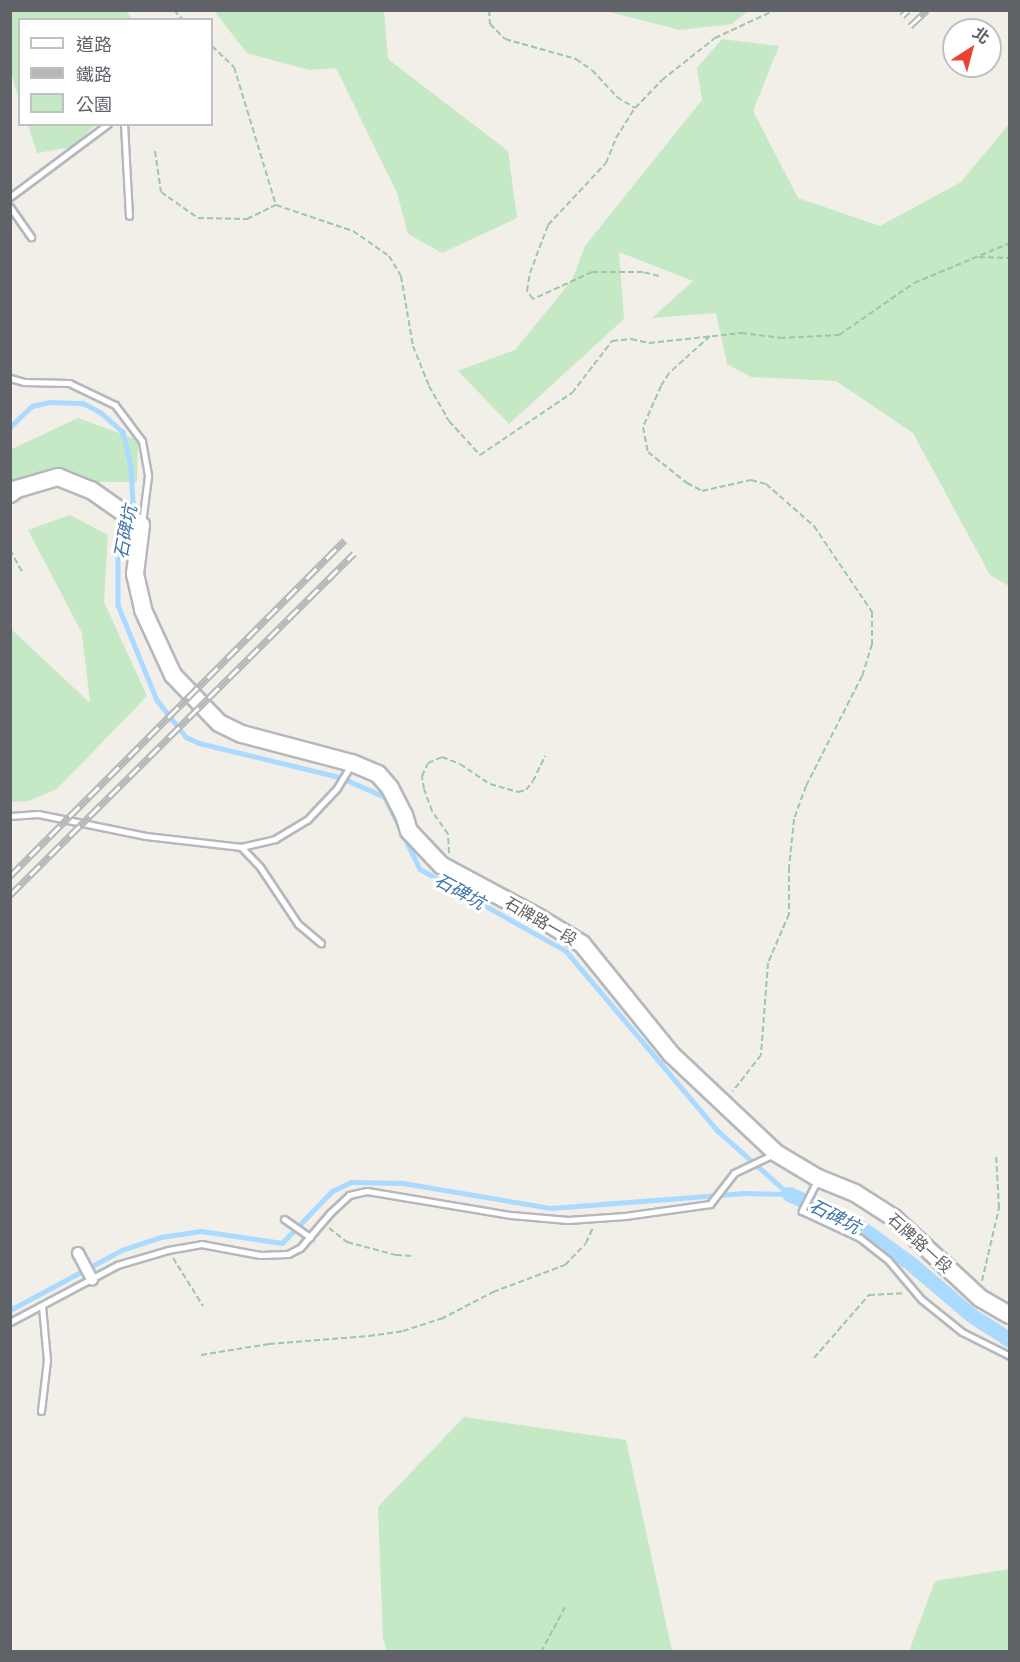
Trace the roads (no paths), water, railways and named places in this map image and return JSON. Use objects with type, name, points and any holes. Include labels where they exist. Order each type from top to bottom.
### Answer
[{"type":"street","points":[[10,494],[17,489],[58,477],[91,490],[141,525]]},
{"type":"street","name":"石牌路一段","points":[[141,525],[135,574],[142,610],[173,675],[219,723],[242,734],[352,763],[378,774],[394,797],[409,831],[441,865],[538,917],[582,944],[671,1054],[722,1105],[776,1153],[818,1178],[855,1193],[894,1218],[980,1298],[1010,1315]]},
{"type":"street","points":[[78,1253],[92,1279]]},
{"type":"lane","points":[[10,197],[105,126]]},
{"type":"lane","points":[[124,126],[129,216]]},
{"type":"lane","points":[[10,207],[31,237]]},
{"type":"lane","points":[[10,378],[24,382],[69,383],[116,405],[142,441],[148,476],[141,525]]},
{"type":"lane","points":[[10,816],[38,814],[146,836],[241,847],[275,839],[307,820],[337,788],[352,763]]},
{"type":"lane","points":[[241,847],[260,867],[298,924],[321,943]]},
{"type":"lane","points":[[10,1322],[117,1265],[168,1250],[201,1244],[260,1255],[288,1254],[300,1248],[349,1196],[367,1191],[511,1215],[568,1220],[710,1204],[734,1173],[776,1153]]},
{"type":"lane","points":[[818,1178],[802,1212],[860,1238],[888,1260],[917,1294],[962,1332],[1010,1356]]},
{"type":"lane","points":[[284,1219],[310,1237]]},
{"type":"lane","points":[[41,1411],[47,1360],[42,1306]]},
{"type":"waterway","name":"石碑坑","points":[[10,427],[32,406],[50,402],[83,403],[100,412],[123,432],[131,466],[133,502],[130,512]]},
{"type":"waterway","name":"石碑坑","points":[[128,520],[118,556],[118,605],[157,700],[186,737],[199,743],[340,777],[385,797],[420,869],[566,951],[718,1131],[789,1194]]},
{"type":"waterway","points":[[10,1310],[122,1250],[161,1237],[201,1231],[282,1243],[332,1191],[351,1182],[403,1183],[551,1208],[744,1193],[789,1194]]},
{"type":"waterway","name":"石碑坑","points":[[789,1194],[852,1221],[910,1263],[971,1315],[1010,1340]]},
{"type":"railway","points":[[902,16],[908,10]]},
{"type":"railway","points":[[910,26],[927,10]]},
{"type":"railway","points":[[10,876],[345,540]]},
{"type":"railway","points":[[10,895],[354,553]]}]
